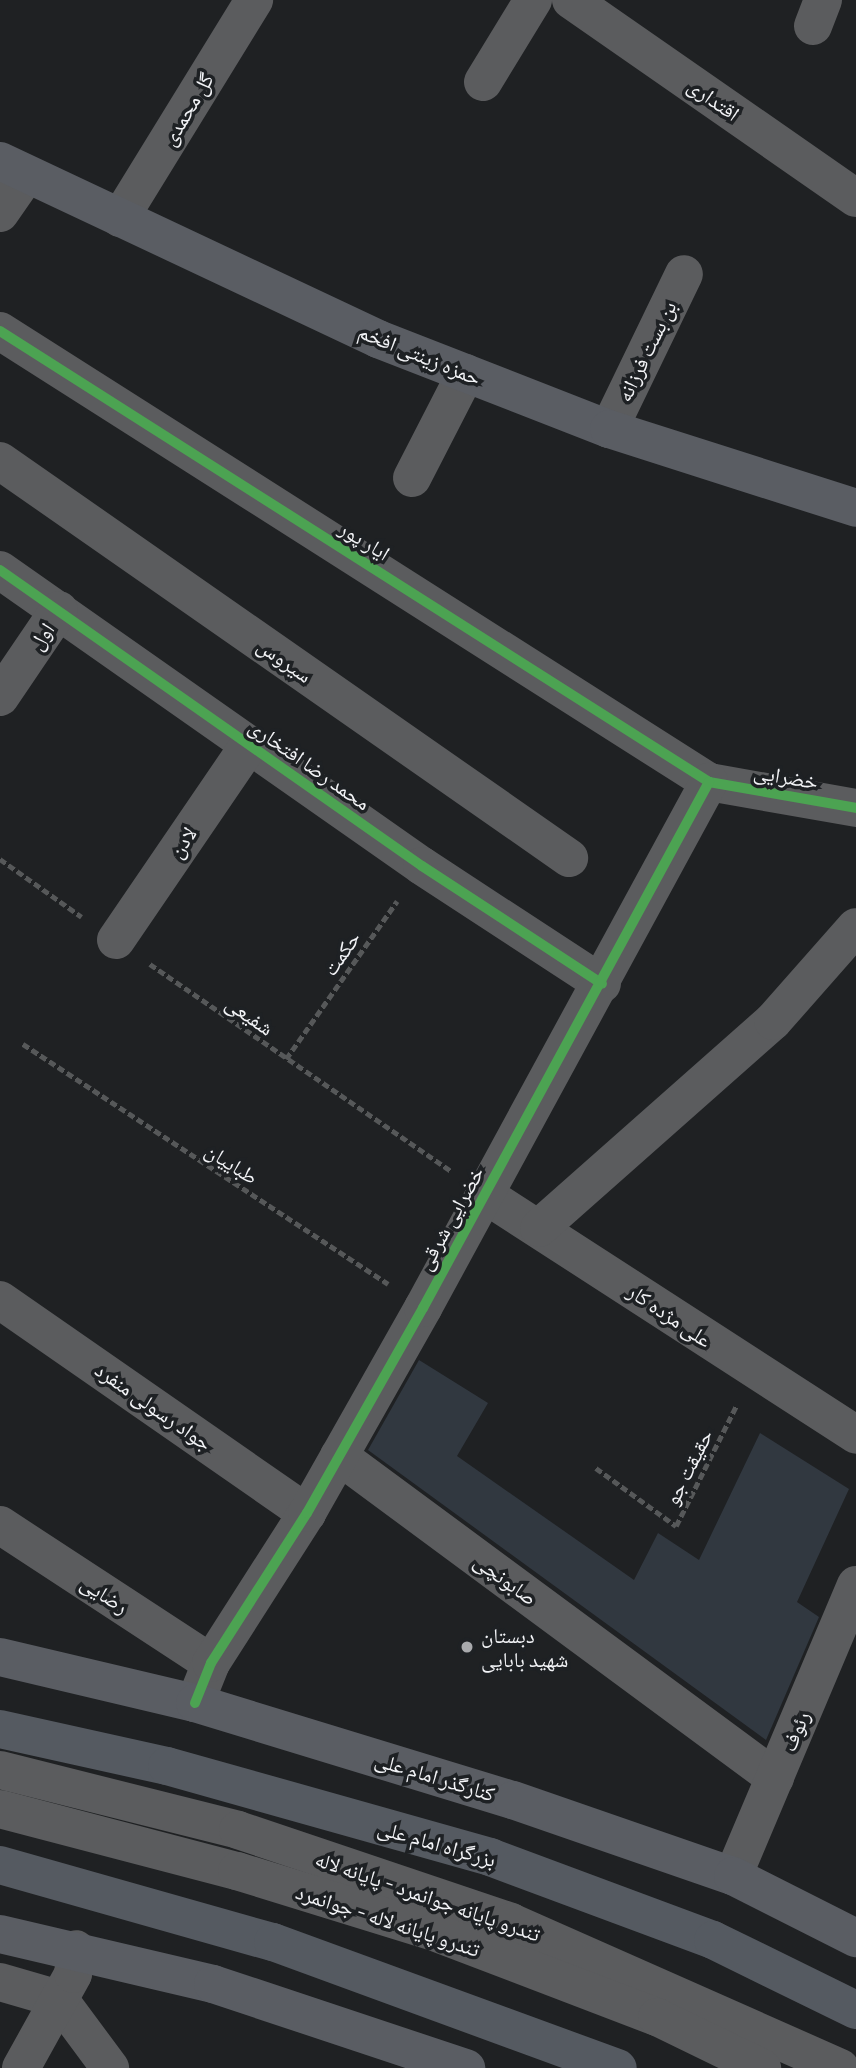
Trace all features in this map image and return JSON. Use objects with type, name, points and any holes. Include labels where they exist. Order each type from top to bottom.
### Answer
[{"type":"highway","name":"بزرگراه امام علی","points":[[0,1729],[167,1766],[490,1857],[713,1940],[856,2010]]},
{"type":"highway","points":[[0,1865],[273,1942],[618,2068]]},
{"type":"main road","name":"حمزه زینتی افخم","points":[[14,168],[466,373],[609,429],[856,508]]},
{"type":"main road","name":"کنارگذر امام علی","points":[[0,1657],[195,1703],[513,1800],[733,1876],[856,1938]]},
{"type":"main road","points":[[0,1934],[76,1949],[213,1984],[466,2068]]},
{"type":"street","name":"گل محمدی","points":[[120,218],[254,0]]},
{"type":"street","points":[[482,82],[533,0]]},
{"type":"street","name":"اقتداری","points":[[571,0],[856,198]]},
{"type":"street","points":[[0,213],[14,168]]},
{"type":"street","name":"بن بست فرزانه","points":[[609,429],[684,274]]},
{"type":"street","name":"ایار پور","points":[[0,331],[709,782]]},
{"type":"street","points":[[412,478],[466,373]]},
{"type":"street","name":"سیروس","points":[[0,461],[569,858]]},
{"type":"street","name":"محمد رضا افتخاری","points":[[0,570],[422,866],[602,984]]},
{"type":"street","name":"اول","points":[[0,697],[59,610]]},
{"type":"street","name":"لادن","points":[[116,940],[250,745]]},
{"type":"street","name":"خضرایی","points":[[709,782],[856,808]]},
{"type":"street","name":"خضرایی شرقی","points":[[195,1703],[211,1663],[307,1513],[423,1308],[602,984],[709,782]]},
{"type":"street","points":[[539,1228],[773,1021],[856,927]]},
{"type":"street","name":"علی مژده کار","points":[[485,1194],[856,1435]]},
{"type":"street","name":"جواد رسولی منفرد","points":[[0,1300],[307,1513]]},
{"type":"street","name":"صابونچی","points":[[339,1456],[775,1778]]},
{"type":"street","name":"رضایی","points":[[0,1525],[211,1663]]},
{"type":"street","name":"رئوف","points":[[733,1876],[856,1586]]},
{"type":"street","name":"تندرو پایانه جوانمرد - پایانه لاله","points":[[0,1770],[238,1830],[511,1922],[840,2068]]},
{"type":"street","name":"تندرو پایانه لاله - جوانمرد","points":[[0,1810],[237,1871],[435,1932],[657,2017],[762,2068]]},
{"type":"street","points":[[21,2068],[73,1974],[76,1949]]},
{"type":"street","points":[[0,1982],[59,1999],[110,2068]]},
{"type":"building","points":[[419,1360],[488,1403],[457,1456],[634,1580],[658,1533],[699,1560],[760,1433],[849,1489],[797,1602],[819,1617],[766,1740],[368,1450]]},
{"type":"cycle path","points":[[0,331],[709,782],[856,808]]},
{"type":"cycle path","points":[[0,570],[422,866],[602,984]]},
{"type":"cycle path","points":[[195,1703],[211,1663],[307,1513],[423,1308],[709,782]]},
{"type":"place","name":"دبستان شهید بابایی","points":[[467,1647]]}]
